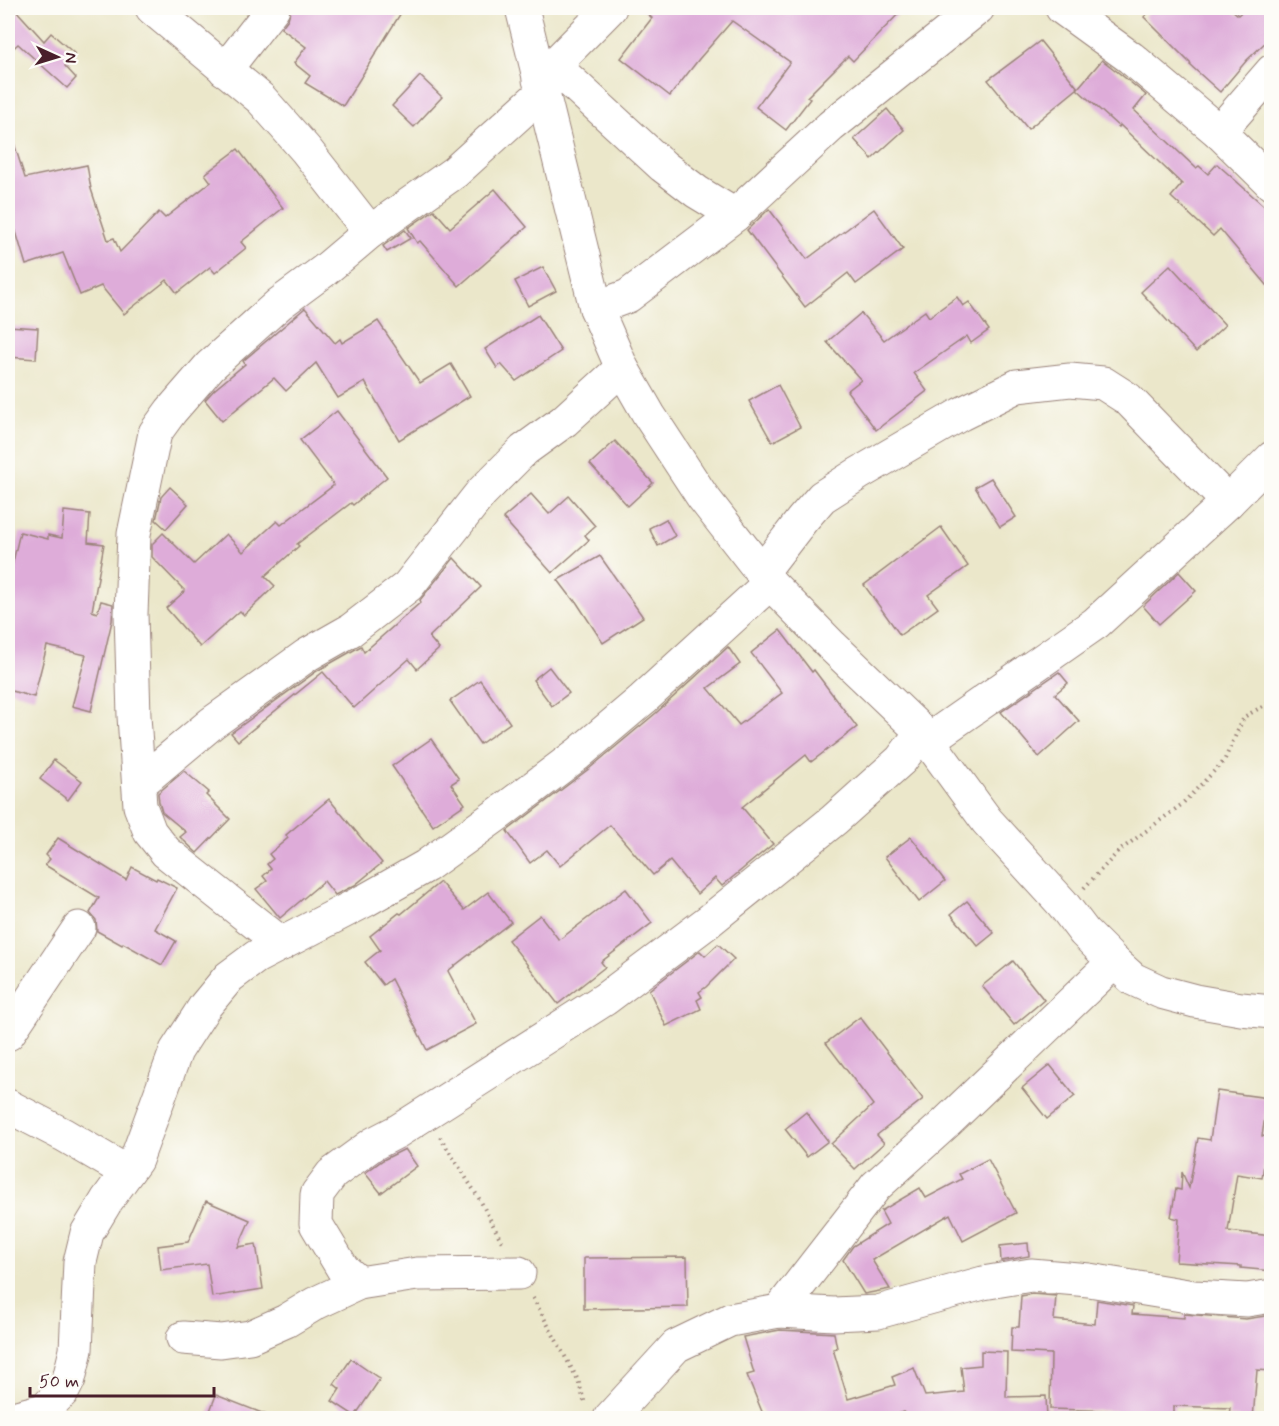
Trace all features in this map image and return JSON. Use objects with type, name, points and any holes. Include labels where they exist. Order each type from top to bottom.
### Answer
[{"type":"street","points":[[152,8],[261,99],[306,150],[370,232]]},
{"type":"street","points":[[225,70],[273,8]]},
{"type":"street","points":[[522,8],[545,79],[596,308],[622,368],[702,496],[766,578],[924,736],[987,821],[1062,903],[1084,932],[1114,962],[1133,979],[1161,992],[1195,1001],[1272,1012]]},
{"type":"street","points":[[282,944],[166,852],[150,832],[140,806],[131,614],[134,534],[155,433],[210,366],[279,304],[325,270],[370,232],[455,172],[610,8]]},
{"type":"street","points":[[596,308],[628,296],[735,215],[831,126],[978,8]]},
{"type":"street","points":[[1062,8],[1131,58],[1219,132],[1272,184]]},
{"type":"street","points":[[1219,132],[1272,71]]},
{"type":"street","points":[[545,79],[697,192],[735,215]]},
{"type":"street","points":[[139,784],[212,723],[307,655],[351,630],[408,586],[481,493],[524,450],[564,421],[622,368]]},
{"type":"street","points":[[14,1419],[44,1410],[63,1391],[76,1350],[80,1262],[87,1233],[136,1160],[176,1051],[205,1006],[229,977],[256,957],[426,866],[578,754],[643,699],[766,578],[802,520],[822,497],[961,414],[1017,386],[1070,380],[1103,383],[1128,399],[1228,502]]},
{"type":"street","points":[[359,1283],[343,1269],[316,1224],[317,1194],[332,1174],[373,1144],[398,1131],[605,999],[709,921],[834,819],[901,760],[924,736],[1096,623],[1228,502],[1272,458]]},
{"type":"street","points":[[8,1034],[79,928]]},
{"type":"street","points":[[779,1311],[876,1185],[947,1122],[1114,962]]},
{"type":"street","points":[[8,1106],[64,1135],[127,1172]]},
{"type":"street","points":[[183,1338],[221,1341],[249,1336],[359,1283],[417,1274],[519,1273]]},
{"type":"street","points":[[610,1419],[676,1346],[730,1320],[779,1311],[834,1314],[878,1312],[983,1283],[1031,1275],[1089,1280],[1194,1297],[1247,1300],[1272,1296]]},
{"type":"path","points":[[1062,903],[1088,886],[1119,851],[1180,805],[1224,762],[1244,717],[1272,701]]},
{"type":"building","points":[[8,8],[14,8],[44,41],[51,33],[75,54],[65,66],[76,78],[67,88],[18,44],[8,53]]},
{"type":"building","points":[[291,8],[404,8],[343,106],[305,83],[310,76],[294,63],[306,47],[281,28],[288,19]]},
{"type":"building","points":[[641,8],[904,8],[853,61],[848,56],[807,97],[810,99],[786,130],[756,107],[790,62],[732,21],[670,96],[621,58],[652,18]]},
{"type":"building","points":[[1153,8],[1230,8],[1238,15],[1246,8],[1272,8],[1272,36],[1247,60],[1220,92],[1190,65],[1144,17]]},
{"type":"building","points":[[1040,41],[1078,88],[1102,60],[1146,95],[1134,110],[1196,168],[1199,166],[1208,174],[1217,164],[1272,213],[1272,291],[1220,229],[1213,236],[1171,197],[1182,184],[1120,125],[1119,127],[1077,89],[1028,129],[988,80]]},
{"type":"building","points":[[420,76],[442,97],[414,127],[392,106]]},
{"type":"building","points":[[887,109],[904,130],[872,159],[854,139]]},
{"type":"building","points":[[12,137],[25,178],[87,165],[91,189],[108,240],[114,238],[120,252],[159,212],[165,218],[211,182],[205,174],[238,149],[283,208],[241,242],[246,248],[215,273],[210,267],[177,293],[167,280],[124,314],[101,286],[80,295],[63,253],[26,265],[8,205],[8,138]]},
{"type":"building","points":[[495,189],[527,227],[459,286],[420,241],[417,243],[408,228],[434,210],[450,228]]},
{"type":"building","points":[[769,209],[807,259],[874,209],[903,249],[856,284],[848,273],[805,307],[747,230]]},
{"type":"building","points":[[405,230],[411,238],[387,252],[383,246]]},
{"type":"building","points":[[1170,265],[1225,325],[1196,352],[1141,292]]},
{"type":"building","points":[[543,267],[556,291],[528,306],[515,281]]},
{"type":"building","points":[[957,297],[963,306],[969,302],[989,330],[971,343],[967,336],[914,373],[927,391],[876,430],[847,391],[861,380],[827,342],[861,313],[884,340],[925,311],[929,317]]},
{"type":"building","points":[[305,308],[335,343],[340,339],[342,343],[378,321],[420,383],[451,364],[470,396],[399,440],[365,382],[338,398],[316,363],[286,391],[274,378],[222,421],[205,400],[245,364],[243,361]]},
{"type":"building","points":[[538,315],[561,351],[516,381],[501,364],[497,368],[485,349]]},
{"type":"building","points":[[8,326],[38,328],[36,359],[8,357]]},
{"type":"building","points":[[778,385],[800,427],[772,442],[749,401]]},
{"type":"building","points":[[337,411],[387,477],[353,505],[351,503],[297,544],[299,546],[265,576],[275,586],[244,615],[240,611],[200,647],[166,608],[185,591],[152,557],[152,544],[163,533],[194,564],[226,534],[243,552],[277,521],[281,525],[334,485],[300,440]]},
{"type":"building","points":[[615,441],[653,483],[628,506],[590,464]]},
{"type":"building","points":[[991,478],[1016,517],[1000,527],[975,487]]},
{"type":"building","points":[[170,487],[188,504],[166,529],[156,520],[161,497]]},
{"type":"building","points":[[531,494],[549,514],[569,496],[595,526],[585,535],[589,540],[552,573],[503,518]]},
{"type":"building","points":[[64,511],[90,514],[88,542],[104,544],[92,611],[97,613],[101,601],[113,604],[112,621],[91,711],[72,706],[86,655],[47,646],[34,697],[8,690],[8,583],[20,532],[48,539],[48,535],[62,538]]},
{"type":"building","points":[[666,519],[675,536],[658,546],[649,528]]},
{"type":"building","points":[[941,527],[968,566],[928,595],[938,608],[900,635],[864,585]]},
{"type":"building","points":[[600,556],[643,617],[603,643],[575,600],[558,580]]},
{"type":"building","points":[[454,558],[481,587],[429,637],[439,649],[417,669],[409,659],[354,708],[323,672],[238,741],[231,733],[317,671],[361,646],[364,652],[421,602],[420,600]]},
{"type":"building","points":[[1179,572],[1196,591],[1159,624],[1143,606]]},
{"type":"building","points":[[780,630],[857,727],[811,762],[806,755],[742,807],[773,844],[722,886],[715,878],[697,894],[670,861],[653,875],[610,825],[560,866],[547,850],[530,863],[507,831],[590,768],[656,713],[728,647],[740,664],[708,688],[739,725],[782,693],[751,653]]},
{"type":"building","points":[[549,667],[569,693],[552,706],[533,680]]},
{"type":"building","points":[[1059,672],[1068,683],[1055,694],[1079,721],[1039,757],[1001,712]]},
{"type":"building","points":[[480,680],[510,723],[480,744],[450,701]]},
{"type":"building","points":[[431,739],[459,779],[451,784],[465,804],[433,826],[392,766]]},
{"type":"building","points":[[54,760],[82,781],[68,800],[40,779]]},
{"type":"building","points":[[184,771],[209,792],[206,795],[230,819],[197,853],[180,837],[186,832],[162,812],[159,802],[158,793]]},
{"type":"building","points":[[329,799],[382,863],[355,885],[335,895],[324,881],[280,918],[256,889],[267,881],[263,876],[271,869],[267,864],[273,859],[269,854],[288,838],[286,835]]},
{"type":"building","points":[[911,837],[945,881],[919,902],[885,857]]},
{"type":"building","points":[[58,838],[126,880],[132,867],[177,888],[155,929],[176,941],[162,965],[97,931],[96,920],[90,913],[99,898],[45,865],[50,859],[46,855]]},
{"type":"building","points":[[440,882],[464,910],[488,892],[511,922],[448,971],[476,1024],[427,1050],[391,979],[383,985],[365,962],[380,950],[370,936]]},
{"type":"building","points":[[626,889],[652,923],[601,962],[605,967],[558,1004],[508,940],[540,915],[559,940]]},
{"type":"building","points":[[967,901],[994,933],[978,946],[951,914]]},
{"type":"building","points":[[718,944],[734,959],[699,992],[702,997],[697,1000],[701,1009],[666,1026],[649,990],[700,951],[705,956]]},
{"type":"building","points":[[1013,961],[1044,1000],[1014,1025],[982,986]]},
{"type":"building","points":[[860,1017],[923,1099],[877,1135],[884,1143],[855,1169],[831,1144],[873,1105],[826,1043]]},
{"type":"building","points":[[1050,1065],[1075,1096],[1047,1119],[1022,1088]]},
{"type":"building","points":[[1217,1091],[1268,1098],[1262,1136],[1268,1137],[1262,1178],[1237,1174],[1228,1231],[1272,1236],[1272,1271],[1241,1268],[1241,1266],[1176,1262],[1179,1219],[1171,1217],[1176,1189],[1181,1190],[1182,1172],[1189,1188],[1198,1138],[1210,1140]]},
{"type":"building","points":[[806,1112],[828,1141],[807,1157],[785,1129]]},
{"type":"building","points":[[405,1149],[417,1166],[381,1193],[365,1173],[383,1160]]},
{"type":"building","points":[[988,1159],[1016,1213],[963,1241],[950,1214],[872,1260],[890,1289],[864,1294],[843,1260],[853,1246],[888,1224],[881,1211],[920,1188],[926,1198],[962,1179],[959,1174]]},
{"type":"building","points":[[206,1201],[250,1220],[238,1247],[256,1244],[263,1289],[212,1297],[207,1264],[161,1270],[158,1246],[188,1242]]},
{"type":"building","points":[[1028,1243],[1029,1256],[1001,1261],[1000,1246]]},
{"type":"building","points":[[687,1257],[688,1307],[584,1309],[584,1258]]},
{"type":"building","points":[[1032,1294],[1056,1296],[1054,1320],[1095,1324],[1097,1300],[1133,1306],[1132,1314],[1184,1318],[1184,1314],[1246,1319],[1272,1315],[1272,1371],[1257,1370],[1253,1419],[1229,1417],[1230,1408],[1174,1406],[1174,1419],[1116,1417],[1116,1411],[1050,1409],[1051,1354],[1011,1352],[1012,1327],[1019,1327],[1021,1296]]},
{"type":"building","points":[[780,1330],[834,1333],[837,1348],[833,1349],[848,1399],[895,1385],[892,1377],[914,1368],[925,1396],[964,1392],[961,1367],[981,1365],[981,1351],[1007,1352],[1006,1397],[1046,1396],[1047,1419],[906,1419],[904,1412],[883,1419],[765,1419],[747,1375],[754,1373],[743,1337]]},
{"type":"building","points":[[351,1359],[380,1379],[355,1416],[332,1401],[340,1389],[334,1384]]},
{"type":"building","points":[[216,1395],[272,1417],[272,1419],[207,1419]]}]
